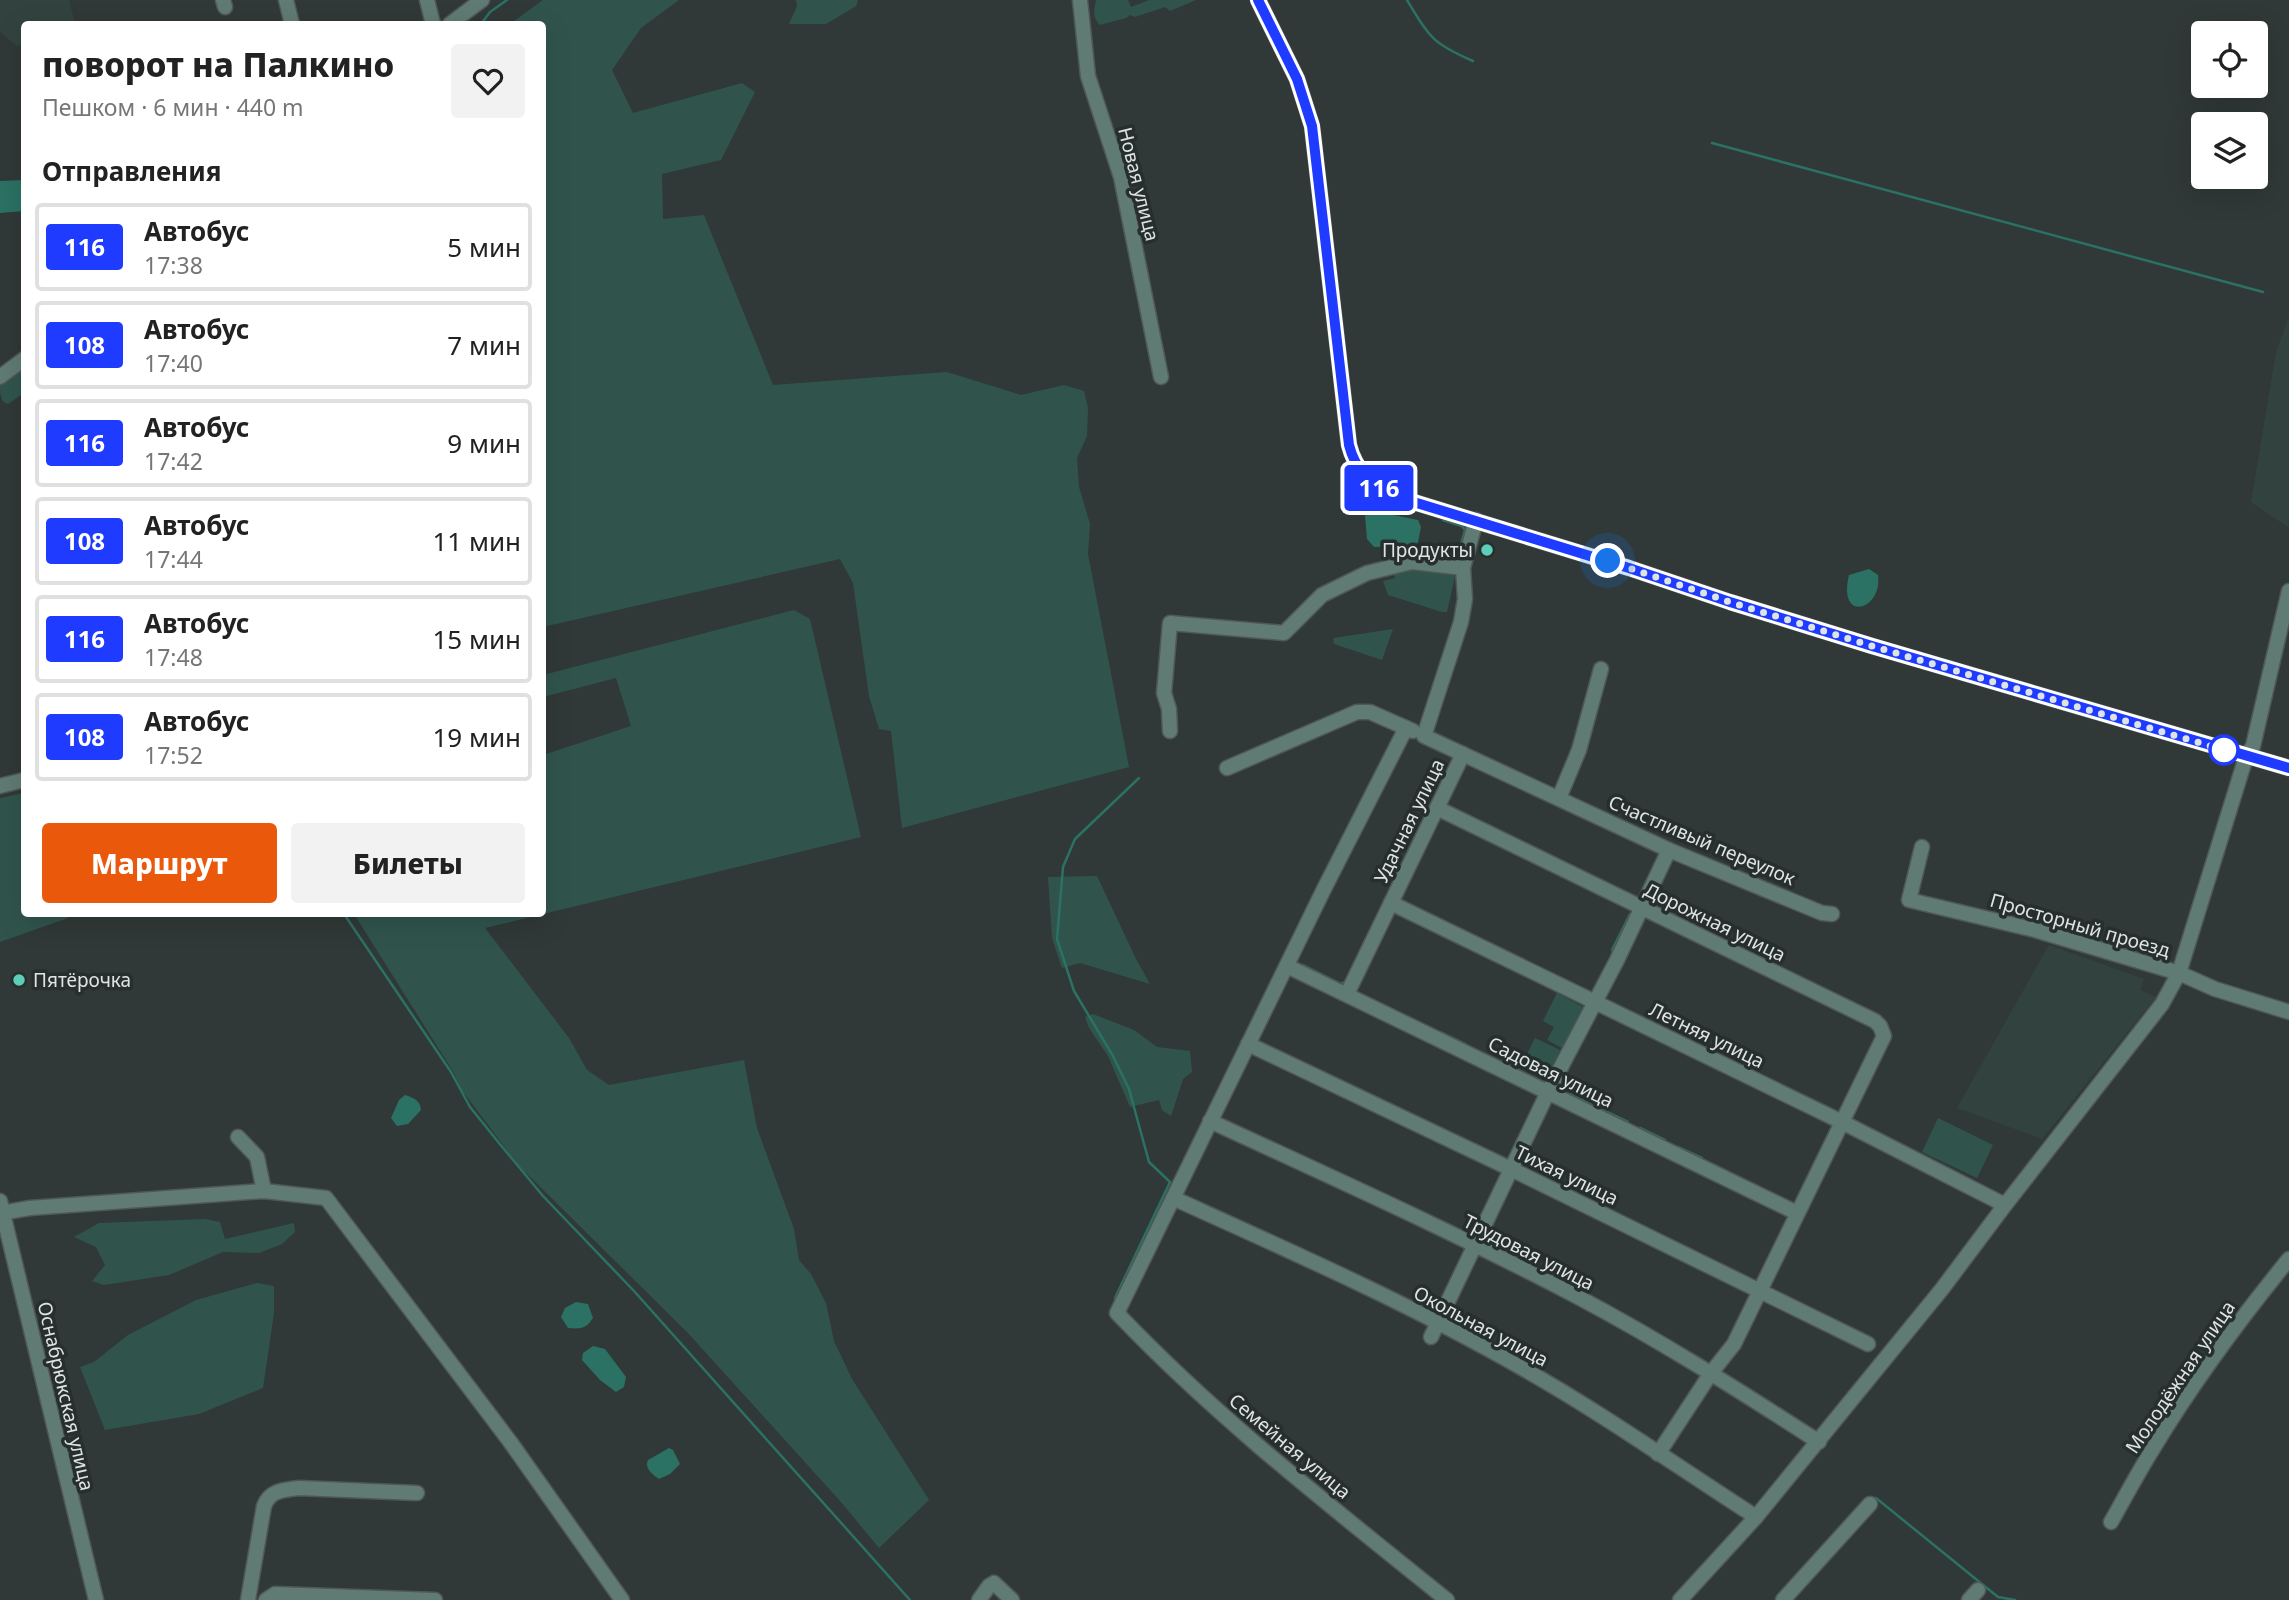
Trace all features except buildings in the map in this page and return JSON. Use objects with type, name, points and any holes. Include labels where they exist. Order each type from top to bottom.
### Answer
[{"type":"street","points":[[286,0],[291,21]]},
{"type":"street","points":[[427,0],[432,21]]},
{"type":"street","points":[[454,21],[482,0]]},
{"type":"street","name":"Новая улица","points":[[1080,0],[1088,76],[1121,177],[1161,377]]},
{"type":"street","points":[[1258,0],[1297,79],[1312,126],[1350,452],[1365,476],[1387,493],[1756,610],[2289,768]]},
{"type":"street","points":[[0,377],[21,361]]},
{"type":"street","name":"Удачная улица","points":[[1347,994],[1463,754],[1424,736],[1461,622],[1465,599],[1463,568],[1476,520]]},
{"type":"street","points":[[1170,731],[1169,709],[1164,692],[1170,623],[1284,632],[1322,595],[1367,573],[1412,562],[1463,568]]},
{"type":"street","points":[[1681,1600],[1819,1442],[1942,1289],[2162,1003],[2179,972],[2246,757],[2253,746],[2289,591]]},
{"type":"street","points":[[1559,798],[1579,750],[1601,669]]},
{"type":"street","points":[[1227,768],[1357,712],[1370,712],[1424,736]]},
{"type":"street","points":[[1173,1198],[1406,728]]},
{"type":"street","name":"Счастливый переулок","points":[[1463,754],[1669,850],[1822,913],[1832,914]]},
{"type":"street","points":[[0,786],[21,781]]},
{"type":"street","name":"Дорожная улица","points":[[1437,808],[1875,1021],[1884,1036],[1734,1344],[1711,1373],[1658,1454]]},
{"type":"street","name":"Просторный проезд","points":[[1922,847],[1909,900],[2035,930],[2179,972],[2215,989],[2289,1012]]},
{"type":"street","points":[[1434,1330],[1548,1092],[1643,908],[1669,850]]},
{"type":"street","name":"Летняя улица","points":[[1391,903],[1842,1122],[2005,1205]]},
{"type":"street","name":"Садовая улица","points":[[1287,966],[1797,1213]]},
{"type":"street","name":"Тихая улица","points":[[1248,1044],[1868,1344]]},
{"type":"street","name":"Трудовая улица","points":[[1210,1121],[1579,1297],[1711,1373],[1819,1442]]},
{"type":"street","points":[[238,1137],[257,1157],[264,1191]]},
{"type":"street","points":[[1,1209],[264,1191],[326,1198],[511,1443],[622,1600]]},
{"type":"street","name":"Семейная улица","points":[[1173,1198],[1117,1313],[1150,1348],[1238,1429],[1447,1600]]},
{"type":"street","name":"Окольная улица","points":[[1173,1198],[1284,1249],[1434,1330],[1521,1367],[1756,1517]]},
{"type":"street","name":"Оснабрюкская улица","points":[[1,1209],[96,1600]]},
{"type":"street","name":"Молодёжная улица","points":[[2111,1522],[2153,1447],[2177,1411],[2240,1319],[2289,1259]]},
{"type":"street","points":[[248,1600],[264,1506],[270,1494],[299,1488],[417,1493]]},
{"type":"street","points":[[1783,1600],[1870,1504]]},
{"type":"street","points":[[979,1600],[989,1586],[997,1584],[1012,1600]]},
{"type":"street","points":[[266,1600],[275,1594],[435,1600]]},
{"type":"shaded area","points":[[0,0],[69,0],[74,21],[21,21],[21,45],[17,46],[0,32]]},
{"type":"shaded area","points":[[543,0],[679,0],[641,28],[612,70],[633,113],[742,83],[755,92],[721,160],[662,174],[663,219],[704,215],[773,385],[947,372],[1021,395],[1064,385],[1084,391],[1088,408],[1087,436],[1077,458],[1079,487],[1090,524],[1088,554],[1129,767],[902,828],[891,731],[879,729],[869,696],[853,583],[840,559],[546,626],[546,21],[514,21]]},
{"type":"shaded area","points":[[796,0],[858,0],[856,6],[826,24],[789,24],[797,6]]},
{"type":"shaded area","points":[[1096,0],[1128,0],[1131,7],[1149,0],[1196,0],[1170,11],[1165,7],[1100,25],[1094,11]]},
{"type":"shaded area","points":[[21,180],[21,211],[0,213],[0,181]]},
{"type":"shaded area","points":[[2289,317],[2289,528],[2251,502],[2276,352]]},
{"type":"shaded area","points":[[21,368],[21,395],[8,404],[1,397],[0,384]]},
{"type":"shaded area","points":[[1369,510],[1418,520],[1421,527],[1418,542],[1414,546],[1374,547],[1367,539],[1365,516]]},
{"type":"shaded area","points":[[1869,569],[1878,575],[1878,587],[1874,597],[1868,603],[1854,606],[1849,601],[1847,591],[1849,575]]},
{"type":"shaded area","points":[[1434,570],[1455,576],[1447,612],[1388,595],[1383,581],[1395,578],[1393,571]]},
{"type":"shaded area","points":[[794,610],[810,619],[861,837],[546,913],[546,754],[631,726],[616,678],[546,696],[546,674]]},
{"type":"shaded area","points":[[1393,629],[1382,660],[1334,644],[1333,638]]},
{"type":"shaded area","points":[[21,794],[21,917],[68,918],[0,942],[0,798]]},
{"type":"shaded area","points":[[1097,876],[1150,984],[1080,963],[1062,968],[1052,938],[1048,877]]},
{"type":"shaded area","points":[[356,917],[530,917],[485,928],[569,1038],[587,1070],[609,1085],[744,1060],[757,1128],[794,1229],[799,1260],[811,1274],[826,1303],[834,1341],[852,1379],[929,1500],[879,1548],[841,1502],[687,1332],[518,1165],[461,1089],[454,1073]]},
{"type":"shaded area","points":[[2049,945],[2144,979],[2140,990],[2156,997],[2042,1139],[1957,1108]]},
{"type":"shaded area","points":[[1557,993],[1583,1007],[1562,1048],[1547,1040],[1554,1027],[1543,1021]]},
{"type":"shaded area","points":[[1093,1014],[1134,1030],[1157,1047],[1190,1051],[1192,1072],[1183,1079],[1171,1116],[1162,1110],[1159,1100],[1130,1107],[1108,1056],[1089,1028],[1085,1017]]},
{"type":"shaded area","points":[[1535,1038],[1560,1050],[1547,1077],[1522,1064]]},
{"type":"shaded area","points":[[405,1095],[416,1100],[421,1110],[408,1124],[397,1126],[391,1118],[399,1100]]},
{"type":"shaded area","points":[[1938,1118],[1993,1145],[1977,1178],[1922,1152]]},
{"type":"shaded area","points":[[205,1219],[220,1222],[225,1239],[294,1223],[295,1232],[282,1244],[259,1253],[223,1252],[169,1275],[104,1285],[92,1281],[105,1265],[96,1247],[74,1237],[99,1223]]},
{"type":"shaded area","points":[[257,1283],[274,1286],[274,1313],[263,1388],[199,1414],[105,1430],[80,1367],[94,1362],[128,1335],[196,1300]]},
{"type":"shaded area","points":[[576,1302],[588,1304],[593,1318],[583,1328],[568,1328],[561,1317],[565,1308]]},
{"type":"shaded area","points":[[593,1346],[605,1349],[626,1377],[624,1387],[616,1392],[600,1380],[582,1360],[583,1353]]},
{"type":"shaded area","points":[[669,1448],[673,1450],[680,1464],[670,1474],[659,1479],[648,1468],[647,1463]]},
{"type":"waterway","points":[[483,21],[490,12],[507,0]]},
{"type":"waterway","points":[[1407,0],[1433,38],[1473,61]]},
{"type":"waterway","points":[[1712,143],[2263,292]]},
{"type":"waterway","points":[[1443,520],[1462,526],[1465,530],[1457,558]]},
{"type":"waterway","points":[[1115,1298],[1170,1182],[1149,1162],[1129,1089],[1113,1056],[1074,991],[1057,939],[1063,867],[1075,839],[1139,778]]},
{"type":"waterway","points":[[1655,906],[1679,918]]},
{"type":"waterway","points":[[1612,950],[1630,914]]},
{"type":"waterway","points":[[346,917],[451,1072],[470,1107],[499,1143],[543,1196],[634,1291],[910,1600]]},
{"type":"waterway","points":[[1303,965],[1341,984],[1346,981]]},
{"type":"waterway","points":[[1442,1033],[1465,1044]]},
{"type":"waterway","points":[[1516,1069],[1547,1084]]},
{"type":"waterway","points":[[1561,1090],[1591,1104]]},
{"type":"waterway","points":[[1603,1110],[1628,1122]]},
{"type":"waterway","points":[[1640,1128],[1665,1140]]},
{"type":"waterway","points":[[1678,1147],[1702,1158]]},
{"type":"waterway","points":[[1715,1165],[1738,1177]]},
{"type":"waterway","points":[[1876,1498],[1998,1597],[2015,1600]]},
{"type":"bus line","name":"116","points":[[1258,0],[1293,69],[1310,116],[1350,452],[1356,464],[1375,486],[1394,496],[1629,568],[1754,610],[2289,768]]},
{"type":"place","name":"Продукты","points":[[1487,550]]},
{"type":"place","name":"Пятёрочка","points":[[19,980]]},
{"type":"route","points":[[1608,561],[1872,646],[2224,750]]}]
